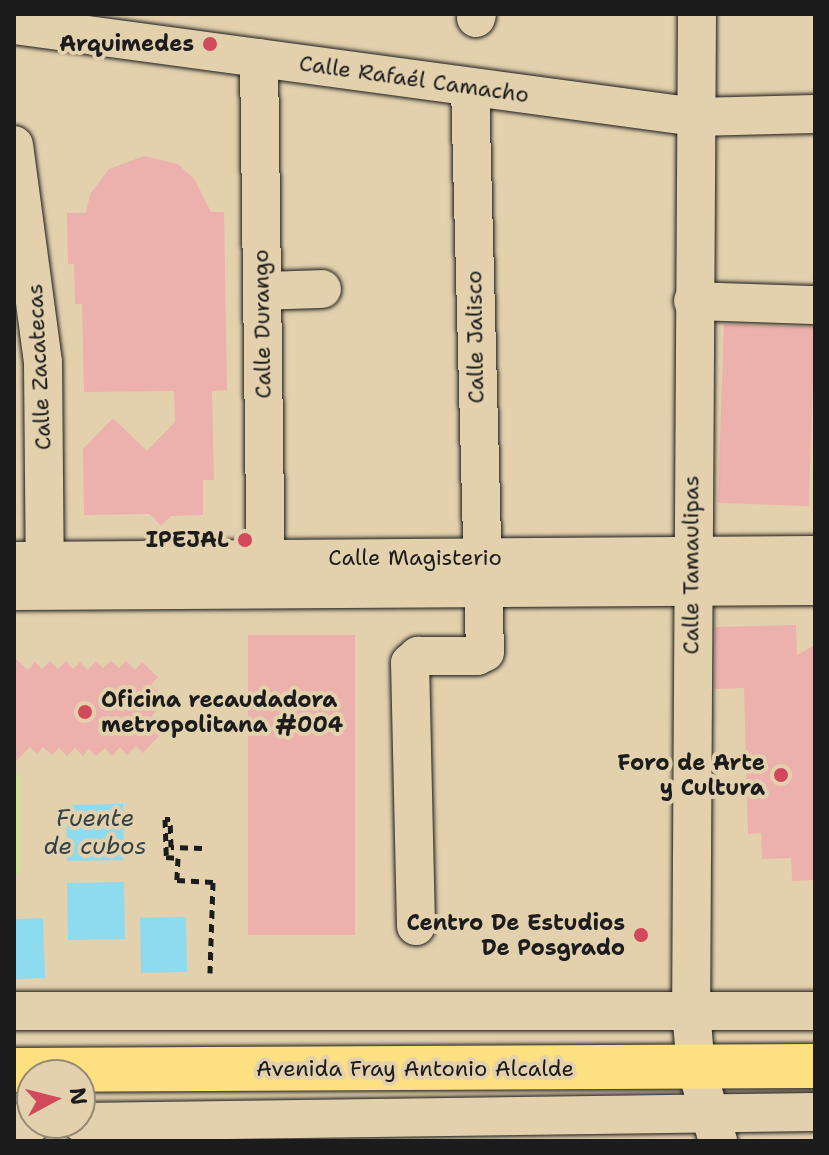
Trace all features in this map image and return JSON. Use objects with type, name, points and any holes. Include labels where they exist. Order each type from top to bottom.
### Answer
[{"type":"main road","name":"Avenida Fray Antonio Alcalde","points":[[14,1070],[815,1066]]},
{"type":"street","name":"Calle Tamaulipas","points":[[697,14],[691,572],[691,1011],[696,1068],[713,1127]]},
{"type":"street","name":"Calle Rafaél Camacho","points":[[14,25],[695,117],[815,114]]},
{"type":"street","name":"Calle Durango","points":[[259,58],[265,574]]},
{"type":"street","name":"Calle Jalisco","points":[[416,926],[410,663],[418,656],[483,654],[470,87]]},
{"type":"street","name":"Calle Zacatecas","points":[[14,145],[24,272],[43,362],[29,576]]},
{"type":"street","points":[[262,291],[322,289]]},
{"type":"street","points":[[693,301],[815,305]]},
{"type":"street","name":"Calle Magisterio","points":[[691,572],[815,555]]},
{"type":"street","name":"Calle Magisterio","points":[[29,576],[691,572],[815,586]]},
{"type":"street","points":[[14,1011],[815,1011]]},
{"type":"street","points":[[96,1122],[713,1127],[815,1112]]},
{"type":"path","points":[[202,848],[171,847],[170,819],[165,819],[166,857],[178,858],[177,880],[213,882],[210,973]]},
{"type":"green space","points":[[14,775],[20,775],[20,874],[14,874]]},
{"type":"water","name":"Fuente de cubos","points":[[123,804],[124,860],[67,861],[66,805]]},
{"type":"water","name":"Fuente de cubos","points":[[124,882],[125,939],[68,940],[67,883]]},
{"type":"water","name":"Fuente de cubos","points":[[186,917],[187,972],[141,973],[140,918]]},
{"type":"water","name":"Fuente de cubos","points":[[43,918],[45,978],[16,979],[14,919]]},
{"type":"building","points":[[144,156],[178,164],[195,180],[211,212],[224,212],[227,390],[212,391],[214,480],[203,480],[203,515],[171,516],[161,526],[150,514],[84,515],[83,449],[113,418],[147,451],[175,422],[174,391],[84,392],[82,304],[75,304],[74,264],[68,264],[67,213],[86,213],[90,194],[109,169]]},
{"type":"building","points":[[724,324],[815,327],[809,506],[718,503]]},
{"type":"building","name":"Foro de Arte y Cultura","points":[[796,625],[797,655],[815,645],[815,880],[792,881],[791,858],[762,859],[761,833],[748,834],[744,688],[715,689],[715,627]]},
{"type":"building","points":[[248,635],[355,635],[355,935],[248,935]]},
{"type":"building","name":"Oficina recaudadora metropolitana #004","points":[[14,657],[28,670],[35,662],[42,669],[50,661],[58,669],[66,661],[73,669],[80,662],[88,670],[96,661],[103,668],[111,661],[119,668],[126,661],[135,670],[142,662],[158,677],[151,685],[159,692],[152,700],[160,708],[152,715],[161,723],[154,731],[159,736],[143,753],[136,746],[127,755],[120,747],[112,756],[105,748],[96,756],[89,749],[83,756],[75,748],[67,756],[59,748],[52,755],[43,747],[37,754],[30,747],[14,763]]},
{"type":"place","name":"Arquimedes","points":[[210,44]]},
{"type":"place","name":"IPEJAL","points":[[245,540]]},
{"type":"place","name":"Oficina recaudadora metropolitana #004","points":[[85,712]]},
{"type":"place","name":"Foro de Arte y Cultura","points":[[781,775]]},
{"type":"place","name":"Centro De Estudios De Posgrado","points":[[641,935]]}]
